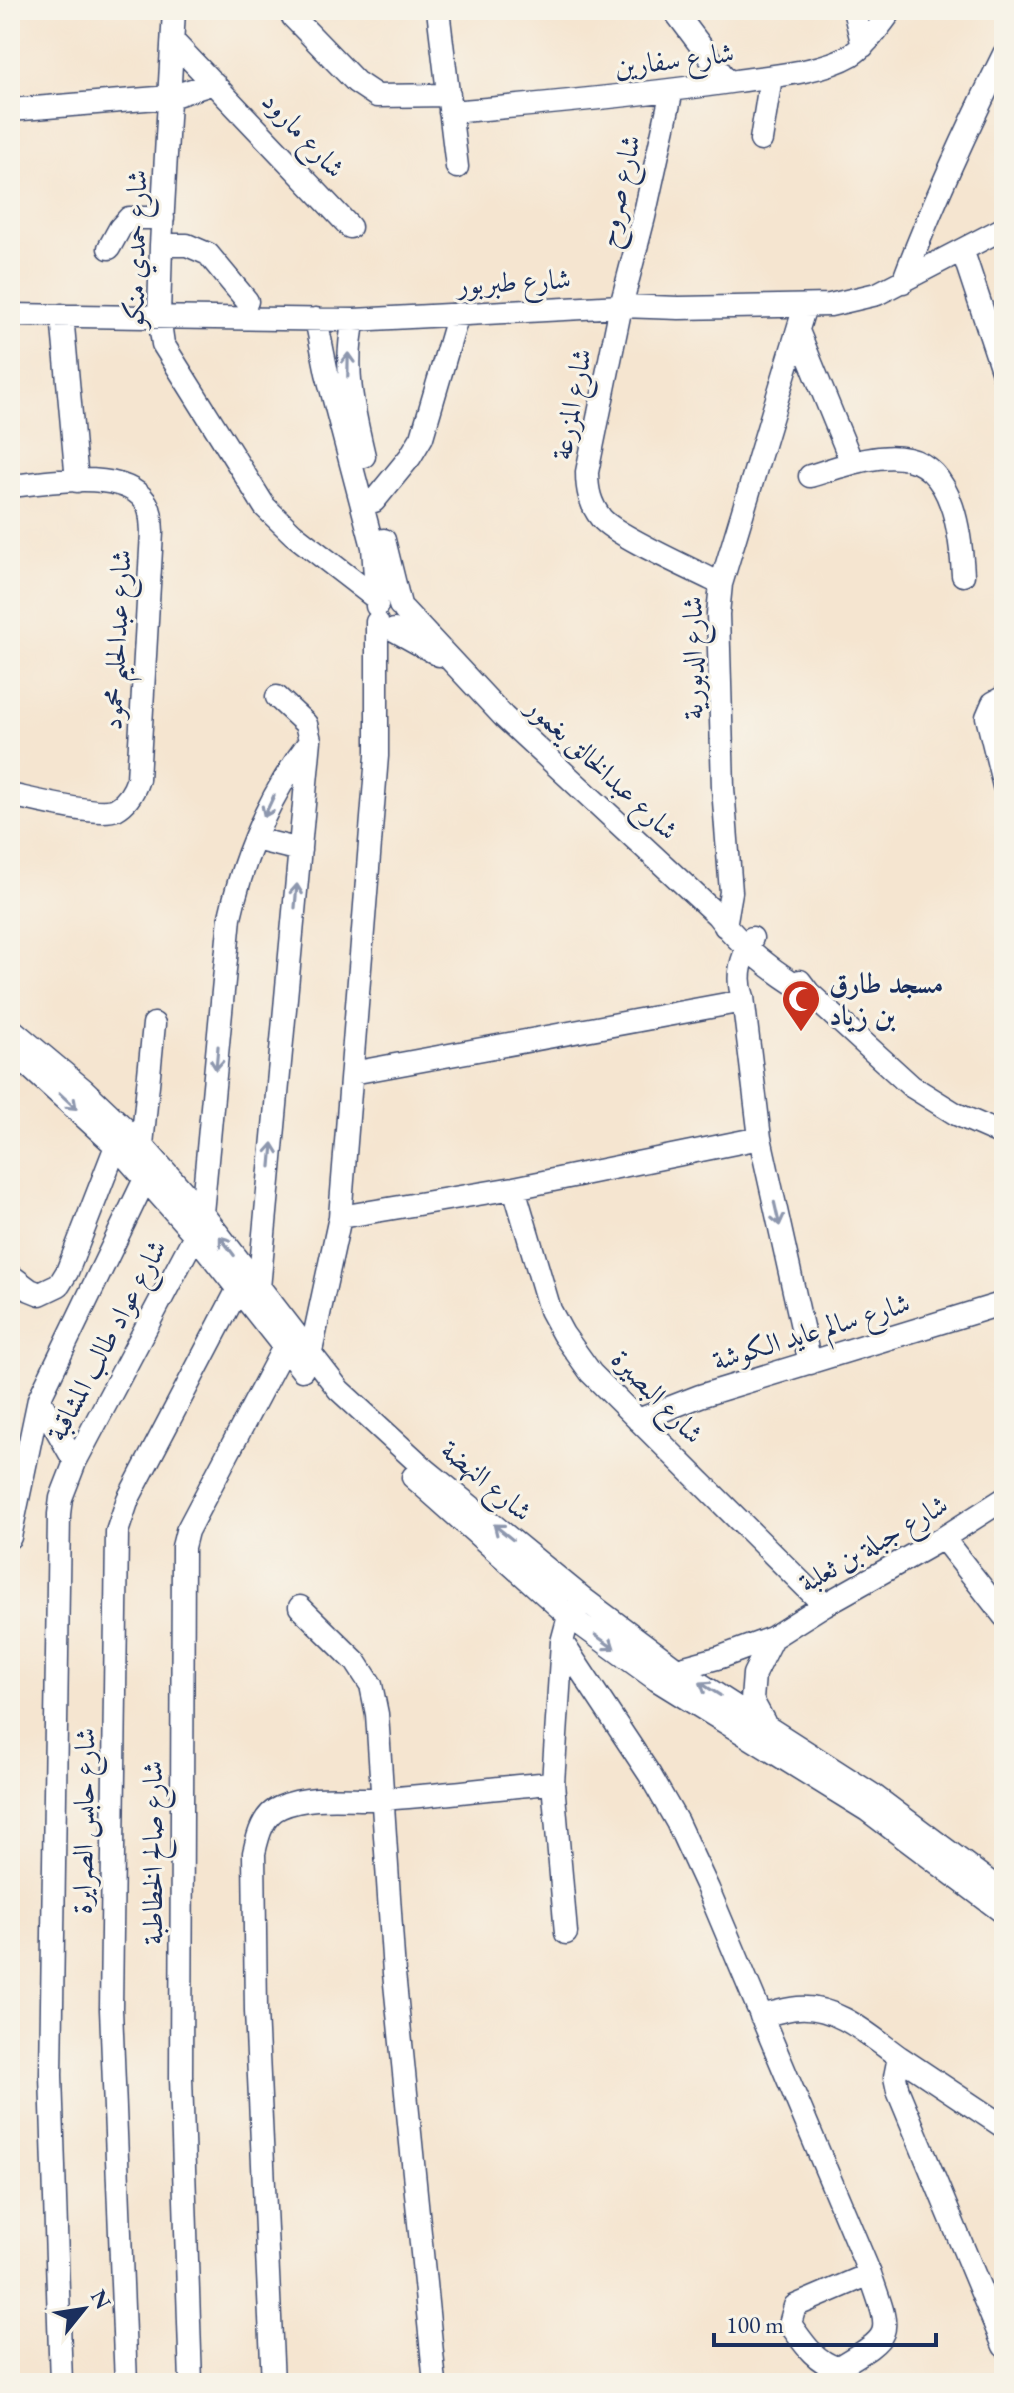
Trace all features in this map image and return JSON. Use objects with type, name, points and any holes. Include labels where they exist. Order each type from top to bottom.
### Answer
[{"type":"street","name":"شارع حمدي منكو","points":[[174,10],[161,245],[159,316],[163,344],[265,507],[389,615]]},
{"type":"street","points":[[438,10],[457,167]]},
{"type":"street","points":[[854,10],[863,46]]},
{"type":"street","points":[[863,46],[892,10]]},
{"type":"street","points":[[676,13],[728,82]]},
{"type":"street","name":"شارع سفارين","points":[[293,17],[356,82],[377,96],[450,104],[672,90],[771,77],[838,61],[863,46]]},
{"type":"street","name":"شارع مارود","points":[[174,42],[350,227]]},
{"type":"street","points":[[903,282],[942,185],[1004,54]]},
{"type":"street","points":[[761,140],[771,77]]},
{"type":"street","points":[[10,110],[170,97],[214,83]]},
{"type":"street","name":"شارع صروح","points":[[621,306],[672,90]]},
{"type":"street","points":[[109,248],[129,218],[163,218]]},
{"type":"street","name":"شارع طبربور","points":[[10,315],[354,320],[621,306],[805,306],[865,299],[963,252],[1004,228]]},
{"type":"street","points":[[161,245],[187,245],[208,254],[247,301]]},
{"type":"street","points":[[963,252],[1004,376]]},
{"type":"street","name":"شارع المزرعة","points":[[621,306],[587,472],[587,490],[592,505],[608,525],[721,584]]},
{"type":"street","name":"شارع الدبورية","points":[[723,920],[731,892],[723,788],[718,614],[721,584],[805,306]]},
{"type":"street","points":[[374,501],[422,437],[458,314]]},
{"type":"street","points":[[62,315],[77,481]]},
{"type":"street","points":[[316,319],[389,615]]},
{"type":"street","points":[[310,1356],[340,1217],[377,756],[378,675],[389,615],[374,501],[348,379],[348,354],[354,320]]},
{"type":"street","points":[[798,331],[852,463]]},
{"type":"street","points":[[810,476],[852,463],[898,458],[909,459],[925,467],[941,485],[956,516],[961,534],[963,575]]},
{"type":"street","name":"شارع عبدالحليم محمود","points":[[10,486],[105,481],[134,492],[147,504],[151,515],[138,779],[125,803],[109,811],[10,795]]},
{"type":"street","name":"شارع عبدالخالق يغمور","points":[[389,615],[451,662],[504,717],[723,920],[756,949],[788,968],[809,993],[911,1086],[947,1109],[1004,1135]]},
{"type":"street","points":[[248,1289],[300,850],[310,740],[306,724],[277,697]]},
{"type":"street","points":[[1004,697],[993,703],[987,717],[1004,786]]},
{"type":"street","points":[[198,1224],[230,917],[236,890],[278,787],[310,740]]},
{"type":"street","points":[[255,839],[300,850]]},
{"type":"street","points":[[756,949],[739,969],[739,988],[743,999],[760,1138],[810,1363]]},
{"type":"street","points":[[352,1073],[743,999]]},
{"type":"street","points":[[142,1145],[154,1024]]},
{"type":"street","name":"شارع النهضة","points":[[10,1028],[84,1090],[142,1145],[248,1289],[339,1390],[657,1680],[867,1810],[1004,1913]]},
{"type":"street","name":"شارع النهضة","points":[[10,1049],[116,1146],[145,1179],[198,1224]]},
{"type":"street","points":[[340,1217],[514,1188],[760,1138]]},
{"type":"street","points":[[10,1275],[40,1294],[59,1285],[67,1272],[116,1146]]},
{"type":"street","points":[[11,1532],[39,1399],[145,1179]]},
{"type":"street","name":"شارع البصيرة","points":[[514,1188],[550,1310],[591,1373],[824,1605]]},
{"type":"street","name":"شارع عواد طالب المشاقبة","points":[[61,2383],[51,2075],[61,1498],[75,1462],[198,1224]]},
{"type":"street","name":"شارع النهضة","points":[[248,1289],[284,1347],[348,1419],[577,1608],[873,1795],[1004,1893]]},
{"type":"street","name":"شارع حابس الصرايرة","points":[[126,2383],[111,2009],[117,1532],[128,1499],[248,1289]]},
{"type":"street","name":"شارع سالم عايد الكوشة","points":[[638,1420],[700,1396],[1004,1303]]},
{"type":"street","name":"شارع صالح الخطاطبة","points":[[191,2383],[181,2077],[183,1547],[187,1531],[284,1347]]},
{"type":"street","points":[[39,1399],[75,1462]]},
{"type":"street","name":"شارع جبلة بن ثعلبة","points":[[677,1669],[772,1638],[1004,1499]]},
{"type":"street","points":[[943,1538],[1004,1616]]},
{"type":"street","points":[[300,1607],[356,1662],[371,1685],[377,1714],[394,1973],[435,2383]]},
{"type":"street","points":[[566,1933],[553,1783],[562,1642],[577,1608]]},
{"type":"street","points":[[765,1724],[752,1700],[754,1674],[772,1638]]},
{"type":"street","points":[[562,1642],[650,1775],[677,1822],[870,2274],[882,2309],[885,2330],[876,2345],[838,2375],[810,2351],[790,2324],[791,2313],[802,2302],[870,2274]]},
{"type":"street","points":[[273,2383],[256,2011],[254,1853],[258,1833],[265,1820],[278,1808],[301,1801],[383,1799],[553,1783]]},
{"type":"street","points":[[761,2016],[799,2008],[819,2009],[838,2015],[1004,2127]]},
{"type":"street","points":[[899,2057],[895,2077],[898,2091],[1004,2346]]},
{"type":"place","name":"مسجد طارق بن زياد","points":[[801,1033]]}]
